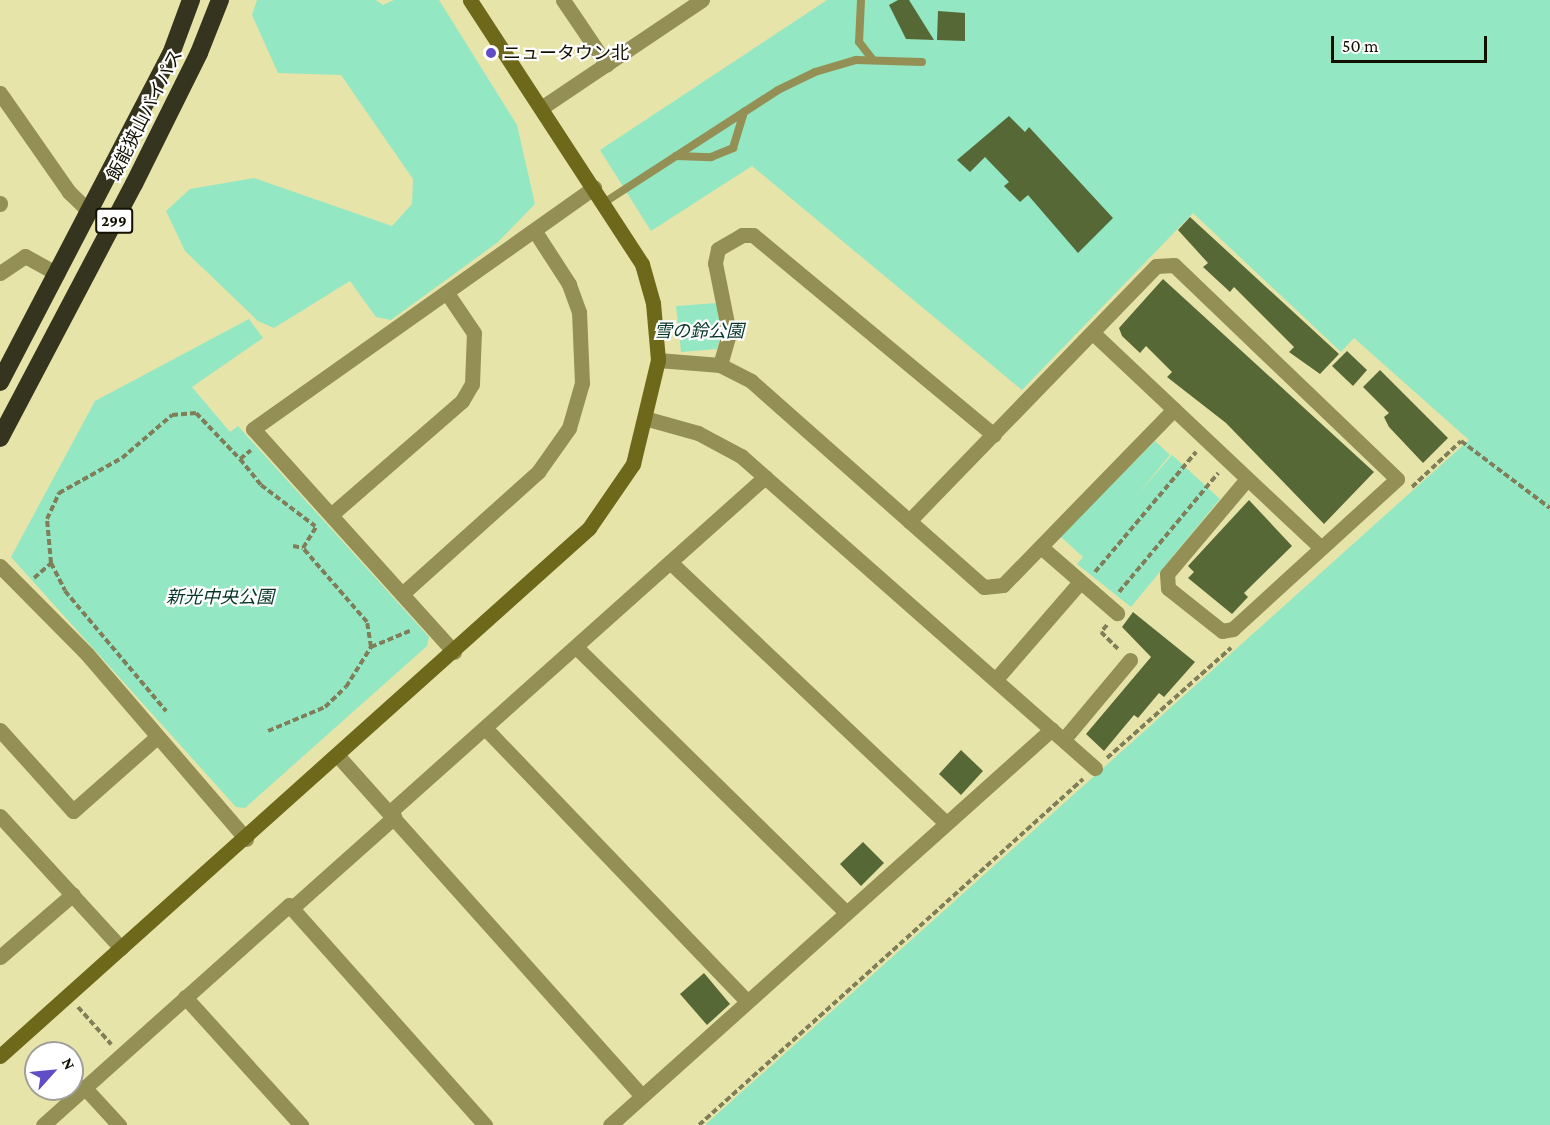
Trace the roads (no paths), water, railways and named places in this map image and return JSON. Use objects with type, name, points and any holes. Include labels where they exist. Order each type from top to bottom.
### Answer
[{"type":"highway","name":"飯能狭山バイパス","points":[[0,382],[171,54],[191,0]]},
{"type":"highway","name":"飯能狭山バイパス","points":[[0,438],[134,184],[220,0]]},
{"type":"street","points":[[0,1056],[246,839],[589,528],[633,464],[648,419],[658,360],[642,264],[605,202],[470,0]]},
{"type":"street","points":[[563,0],[607,65]]},
{"type":"street","points":[[542,108],[702,0]]},
{"type":"street","points":[[0,93],[69,192],[90,212]]},
{"type":"street","points":[[454,652],[253,429],[594,188]]},
{"type":"street","points":[[402,594],[538,472],[569,428],[582,383],[579,312],[569,284],[534,230]]},
{"type":"street","points":[[720,364],[729,333],[715,263],[718,249],[742,235],[753,236],[994,435]]},
{"type":"street","points":[[0,272],[24,256],[57,274]]},
{"type":"street","points":[[909,521],[1094,333],[1156,266],[1174,265],[1397,479],[1233,629],[1222,632],[1168,588],[1167,574],[1247,479]]},
{"type":"street","points":[[332,514],[462,401],[472,384],[477,352],[474,333],[447,293]]},
{"type":"street","points":[[1094,333],[1321,548]]},
{"type":"street","points":[[658,360],[720,364],[751,381],[984,587],[1003,585],[1174,409]]},
{"type":"street","points":[[648,419],[713,439],[765,477],[1095,768]]},
{"type":"street","points":[[292,908],[576,646],[765,477]]},
{"type":"street","points":[[1041,547],[1117,613]]},
{"type":"street","points":[[670,562],[945,822]]},
{"type":"street","points":[[0,566],[158,737],[246,839]]},
{"type":"street","points":[[996,679],[1080,582]]},
{"type":"street","points":[[576,646],[845,911]]},
{"type":"street","points":[[610,1125],[945,822],[1058,734],[1130,660]]},
{"type":"street","points":[[486,729],[747,1001]]},
{"type":"street","points":[[0,730],[73,812],[158,737]]},
{"type":"street","points":[[338,756],[642,1096]]},
{"type":"street","points":[[0,816],[121,948]]},
{"type":"street","points":[[0,957],[73,894]]},
{"type":"street","points":[[119,1125],[84,1087],[289,905],[485,1125]]},
{"type":"street","points":[[185,998],[301,1125]]},
{"type":"street","points":[[43,1125],[69,1101]]},
{"type":"lane","points":[[861,0],[859,42],[873,60]]},
{"type":"lane","points":[[605,202],[744,112],[814,72],[873,60],[922,62]]},
{"type":"lane","points":[[676,156],[711,158],[733,148],[744,112]]},
{"type":"place","name":"ニュータウン北","points":[[491,53]]},
{"type":"park label","name":"雪の鈴公園","points":[[699,331]]},
{"type":"park label","name":"新光中央公園","points":[[220,597]]}]
